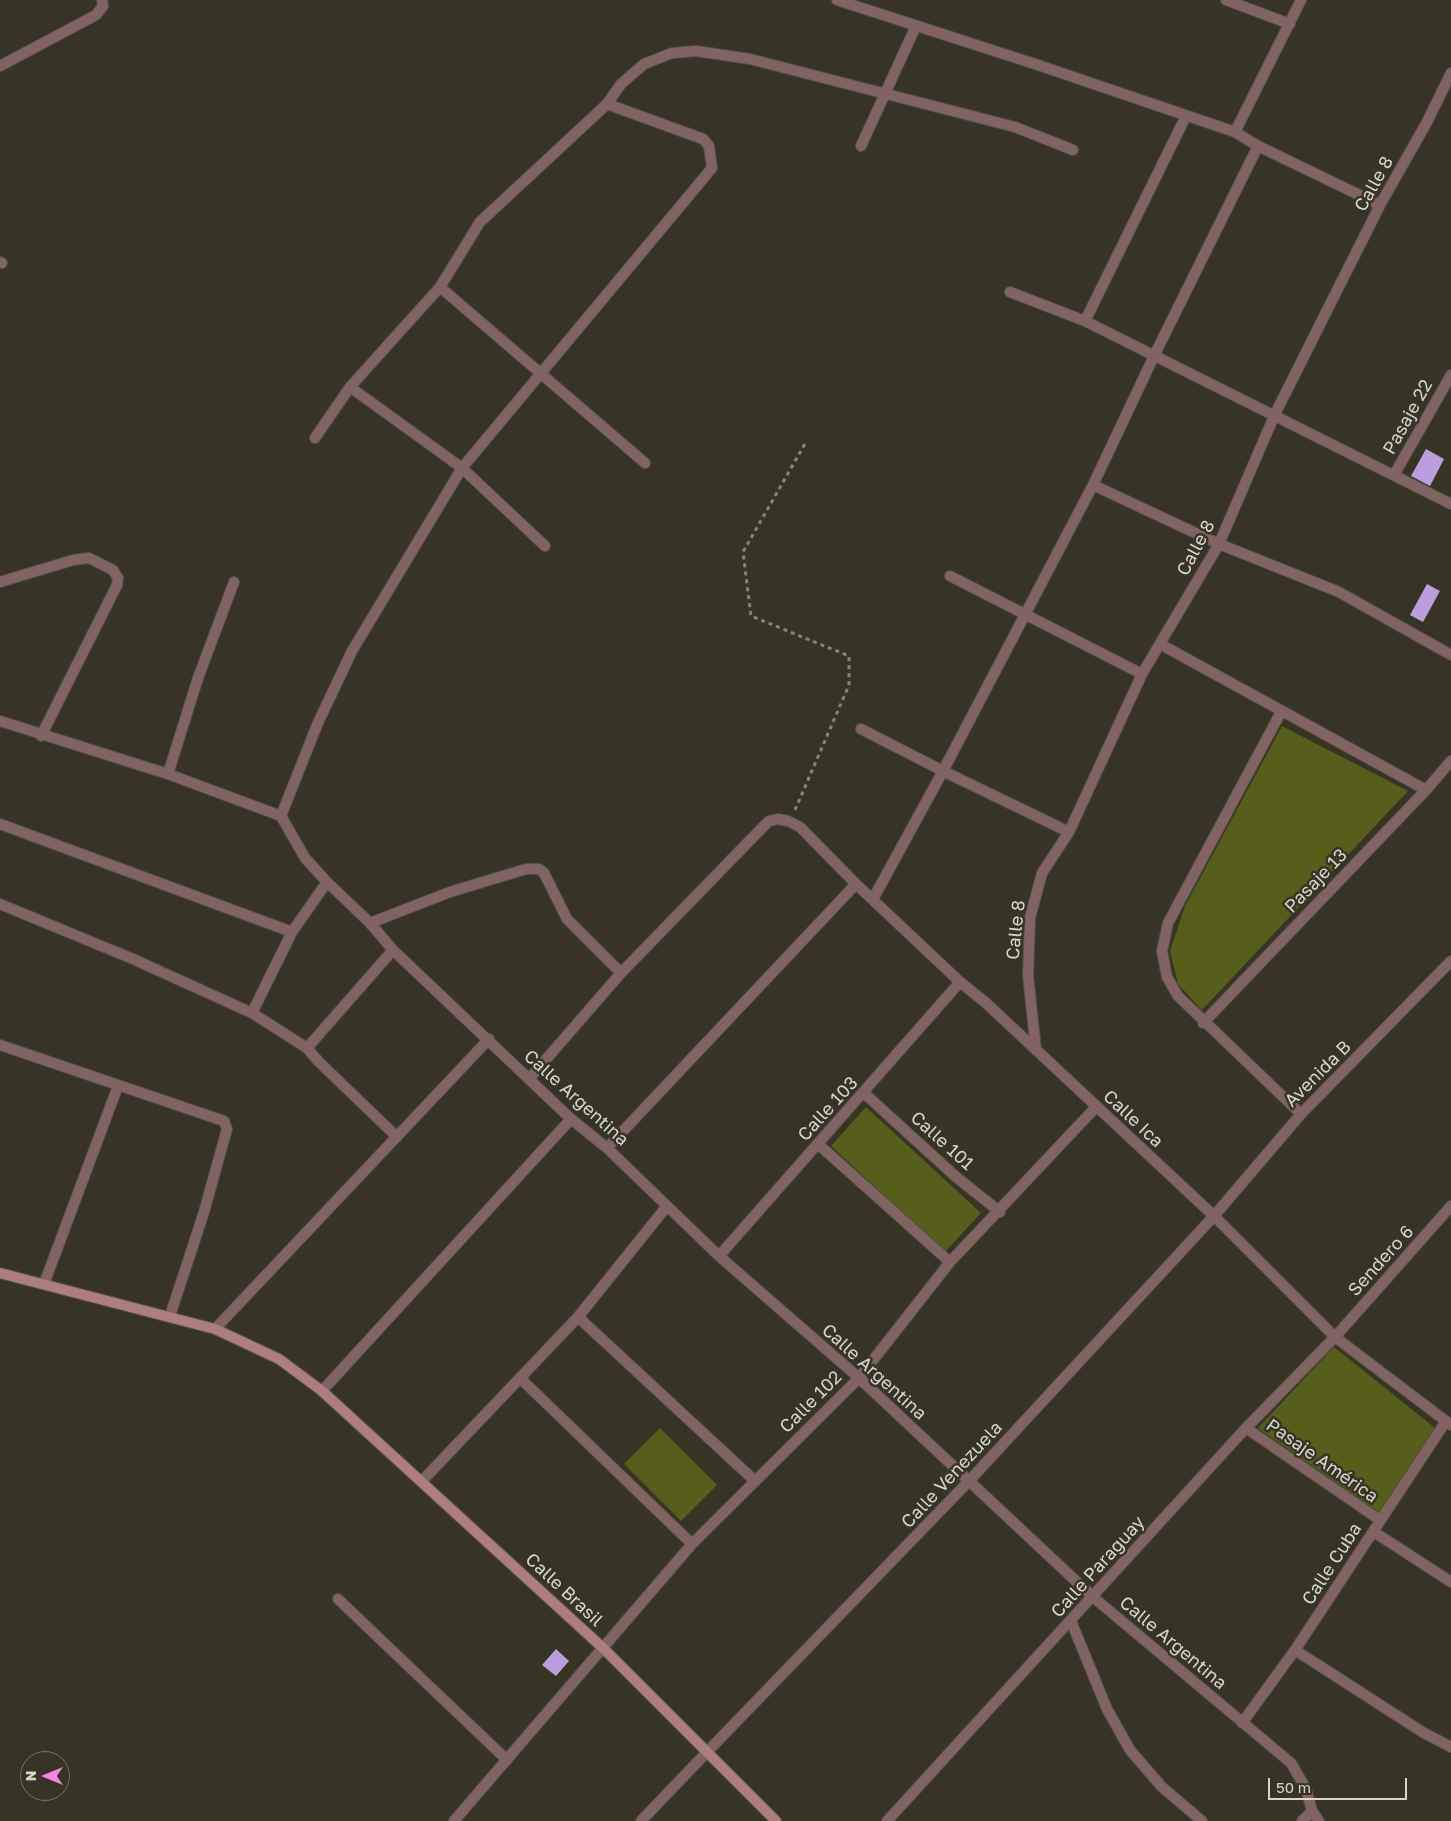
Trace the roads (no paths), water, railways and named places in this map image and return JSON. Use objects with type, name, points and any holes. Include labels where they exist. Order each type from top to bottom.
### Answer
[{"type":"main road","name":"Calle Brasil","points":[[0,1273],[215,1329],[280,1359],[322,1391],[603,1648],[776,1821]]},
{"type":"street","points":[[0,66],[96,14],[103,6],[102,0]]},
{"type":"street","points":[[837,0],[1235,132],[1258,146],[1380,205]]},
{"type":"street","points":[[1226,0],[1290,24]]},
{"type":"street","points":[[1235,132],[1301,0]]},
{"type":"street","points":[[861,146],[916,26]]},
{"type":"street","points":[[315,438],[350,387],[440,287],[480,222],[607,104],[620,84],[644,64],[672,53],[696,52],[750,59],[1015,127],[1073,150]]},
{"type":"street","name":"Calle 8","points":[[1036,1050],[1028,975],[1030,918],[1042,873],[1068,832],[1142,674],[1219,544],[1275,414],[1380,205],[1427,122],[1451,73]]},
{"type":"street","points":[[0,721],[41,736],[168,774],[281,816],[317,725],[352,651],[462,468],[712,168],[709,146],[703,139],[607,104]]},
{"type":"street","points":[[1086,320],[1186,116]]},
{"type":"street","points":[[873,899],[943,771],[1093,485],[1154,356],[1258,146]]},
{"type":"street","points":[[440,287],[645,463]]},
{"type":"street","points":[[1010,292],[1086,320],[1154,356],[1275,414],[1451,504]]},
{"type":"street","name":"Pasaje 22","points":[[1394,475],[1451,375]]},
{"type":"street","points":[[350,387],[462,468],[545,546]]},
{"type":"street","points":[[1093,485],[1219,544],[1339,592],[1451,655]]},
{"type":"street","points":[[0,582],[73,560],[89,558],[113,570],[118,578],[113,594],[41,736]]},
{"type":"street","points":[[950,576],[1142,674]]},
{"type":"street","points":[[168,774],[198,678],[234,582]]},
{"type":"street","points":[[1160,644],[1426,790]]},
{"type":"street","points":[[1281,712],[1168,923],[1162,951],[1168,977],[1178,996],[1203,1023],[1301,1114]]},
{"type":"street","points":[[862,728],[943,771],[1068,832]]},
{"type":"street","name":"Pasaje 13","points":[[1203,1023],[1426,790],[1451,761]]},
{"type":"street","name":"Calle Argentina","points":[[281,816],[305,858],[370,923],[392,950],[489,1039],[571,1119],[607,1148],[719,1256],[859,1378],[1092,1597],[1291,1763],[1306,1788],[1312,1811],[1319,1821]]},
{"type":"street","name":"Calle Ica","points":[[621,974],[769,821],[778,819],[789,821],[800,827],[856,884],[960,982],[1214,1216],[1335,1337],[1449,1423]]},
{"type":"street","points":[[0,824],[292,932]]},
{"type":"street","points":[[370,923],[450,892],[526,869],[538,869],[544,873],[567,919],[621,974],[529,1079]]},
{"type":"street","points":[[252,1013],[292,932],[327,882]]},
{"type":"street","points":[[607,1148],[856,884]]},
{"type":"street","points":[[0,904],[133,959],[252,1013],[307,1048],[318,1061],[397,1137]]},
{"type":"street","points":[[307,1048],[392,950]]},
{"type":"street","name":"Avenida B","points":[[1214,1216],[1301,1114],[1414,1002],[1451,962]]},
{"type":"street","name":"Calle 103","points":[[719,1256],[960,982]]},
{"type":"street","points":[[215,1329],[489,1039]]},
{"type":"street","points":[[0,1044],[224,1121],[227,1129],[204,1212],[170,1316]]},
{"type":"street","points":[[44,1284],[118,1086]]},
{"type":"street","name":"Calle 101","points":[[864,1093],[954,1176],[1000,1212]]},
{"type":"street","name":"Calle 102","points":[[454,1821],[692,1544],[859,1378],[950,1262],[1000,1212],[1096,1107]]},
{"type":"street","points":[[322,1391],[571,1119]]},
{"type":"street","points":[[818,1144],[950,1262]]},
{"type":"street","points":[[422,1481],[578,1317],[667,1206]]},
{"type":"street","name":"Sendero 6","points":[[1335,1337],[1451,1206]]},
{"type":"street","name":"Calle Venezuela","points":[[641,1821],[969,1481],[1214,1216]]},
{"type":"street","points":[[578,1317],[755,1481]]},
{"type":"street","name":"Calle Paraguay","points":[[888,1821],[1246,1428],[1335,1337]]},
{"type":"street","points":[[520,1378],[692,1544]]},
{"type":"street","name":"Calle Cuba","points":[[1242,1723],[1295,1650],[1374,1532],[1380,1520],[1449,1423]]},
{"type":"street","name":"Pasaje América","points":[[1246,1428],[1380,1520]]},
{"type":"street","points":[[1374,1532],[1451,1582]]},
{"type":"street","points":[[338,1599],[508,1760]]},
{"type":"street","points":[[1071,1621],[1107,1708],[1130,1750],[1162,1787],[1202,1821]]},
{"type":"street","points":[[1295,1650],[1424,1733],[1451,1747]]},
{"type":"street","points":[[1302,1821],[1312,1811]]}]
